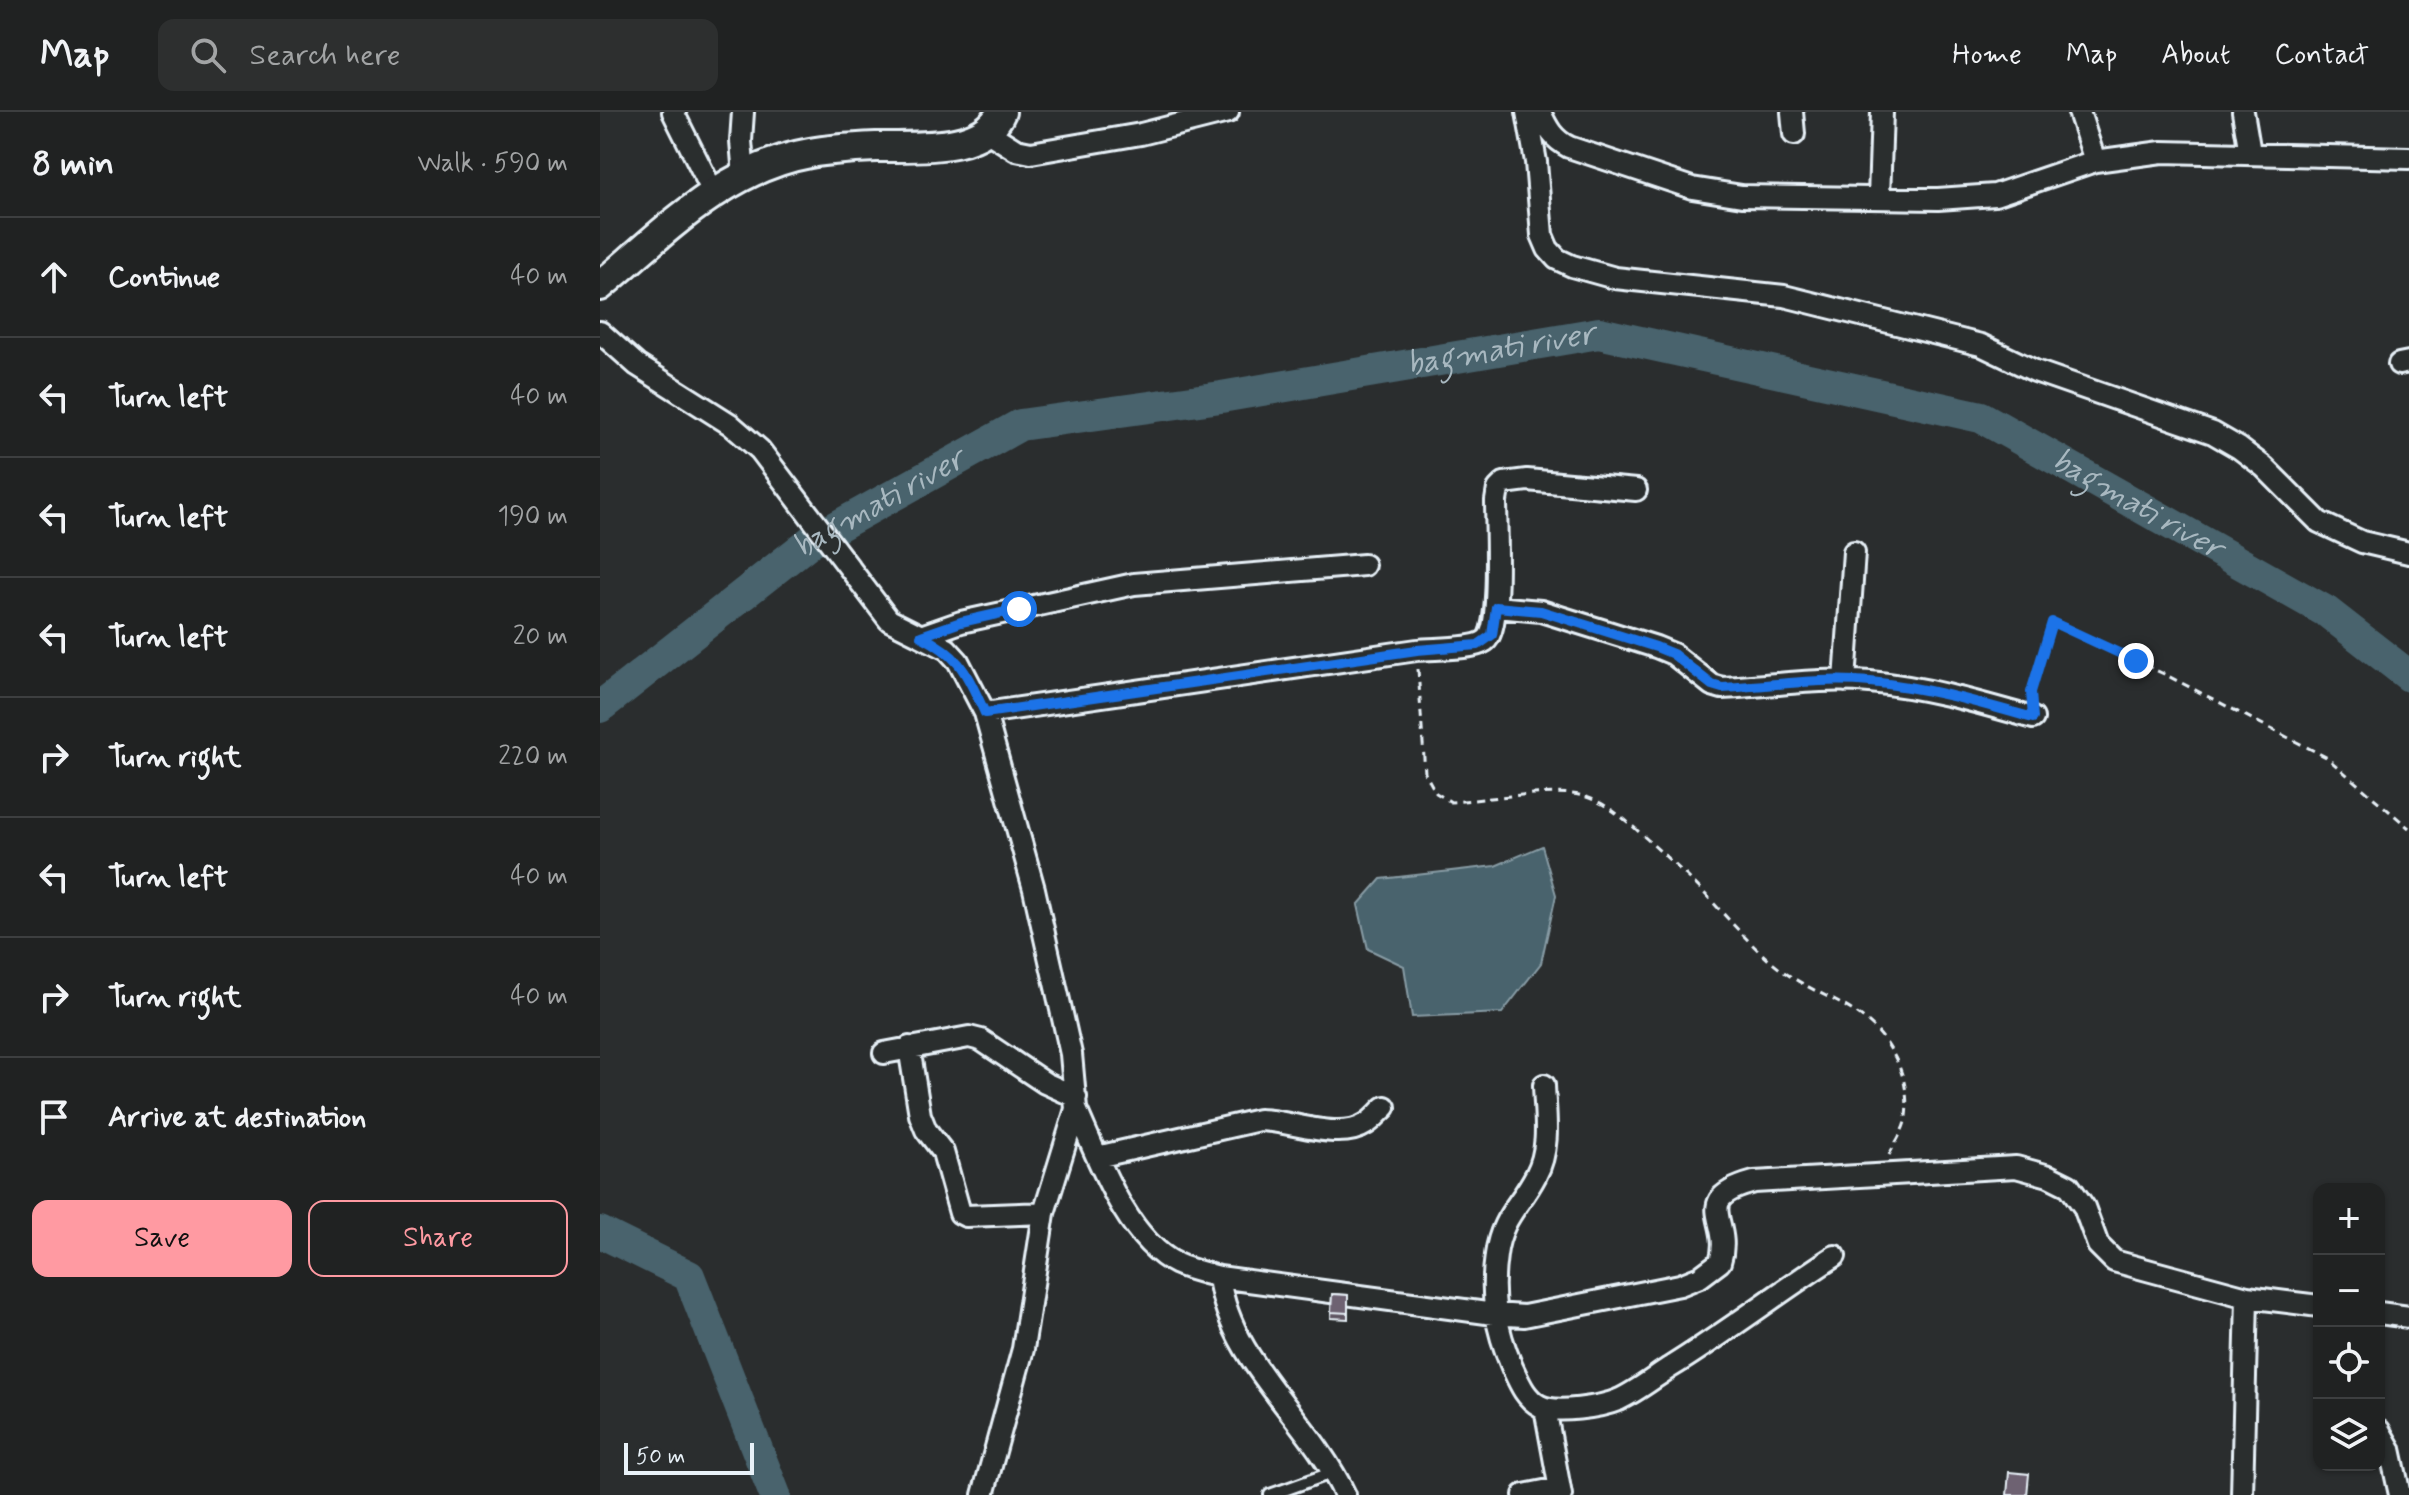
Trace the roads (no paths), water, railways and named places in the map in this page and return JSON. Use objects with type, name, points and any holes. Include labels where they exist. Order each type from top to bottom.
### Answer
[{"type":"street","points":[[673,112],[713,192]]},
{"type":"street","points":[[743,112],[741,141],[744,176]]},
{"type":"street","points":[[600,286],[713,192],[787,158],[812,152],[874,147],[942,146],[968,139],[994,121],[1016,150],[1042,152],[1141,134],[1228,112]]},
{"type":"street","points":[[1527,112],[1536,162],[1542,235],[1557,259],[1615,278],[1784,296],[1981,345],[2035,371],[2213,433],[2264,467],[2319,522],[2362,542],[2409,553]]},
{"type":"street","points":[[1540,112],[1548,131],[1558,142],[1569,147],[1692,188],[1742,196],[1976,198],[2005,192],[2095,161],[2162,152],[2409,158]]},
{"type":"street","points":[[1792,112],[1794,134]]},
{"type":"street","points":[[1879,197],[1882,112]]},
{"type":"street","points":[[2079,112],[2095,161]]},
{"type":"street","points":[[2243,112],[2250,153]]},
{"type":"street","points":[[600,332],[650,374],[730,424],[760,450],[889,620],[947,649],[958,661],[985,713],[1034,889],[1071,1054],[1076,1103],[1097,1157],[1124,1209],[1147,1241],[1176,1264],[1219,1277],[1524,1316],[1680,1285],[1700,1277],[1720,1262],[1723,1245],[1717,1204],[1720,1197],[1735,1187],[1754,1182],[2016,1167],[2049,1176],[2069,1186],[2078,1196],[2098,1245],[2114,1261],[2247,1297],[2313,1305]]},
{"type":"street","points":[[985,713],[1483,643],[1492,635],[1496,607],[1496,501],[1498,489],[1504,483],[1527,480],[1636,490]]},
{"type":"street","points":[[1845,681],[1854,552]]},
{"type":"street","points":[[921,636],[961,622],[1134,584],[1364,565]]},
{"type":"street","points":[[1496,607],[1541,611],[1656,647],[1673,654],[1712,685],[1722,688],[1871,682],[1957,697],[2033,718]]},
{"type":"street","points":[[884,1053],[956,1037],[981,1040],[1076,1103]]},
{"type":"street","points":[[909,1047],[920,1115],[926,1130],[943,1152],[960,1213],[966,1216],[1044,1213]]},
{"type":"street","points":[[1544,1085],[1544,1152],[1536,1176],[1509,1214],[1498,1242],[1494,1314],[1518,1381],[1527,1395],[1545,1408],[1590,1408],[1620,1399],[1695,1352],[1775,1294],[1835,1256]]},
{"type":"street","points":[[983,1495],[1023,1349],[1044,1213],[1076,1103]]},
{"type":"street","points":[[1097,1157],[1259,1120],[1343,1131],[1366,1125],[1385,1107]]},
{"type":"street","points":[[1219,1277],[1222,1301],[1234,1331],[1334,1472],[1345,1495]]},
{"type":"street","points":[[2242,1495],[2247,1297]]},
{"type":"street","points":[[2385,1314],[2409,1317]]},
{"type":"street","points":[[1524,1495],[1560,1492],[1545,1408]]},
{"type":"street","points":[[2385,1440],[2390,1449],[2400,1495]]},
{"type":"lane","points":[[1270,1495],[1334,1472]]},
{"type":"water","points":[[1542,846],[1556,895],[1541,963],[1502,1013],[1412,1017],[1404,966],[1368,949],[1358,905],[1381,879],[1495,866]]},
{"type":"waterway","name":"bagmati river","points":[[600,707],[811,541],[1020,425],[1221,397],[1599,333],[1981,417],[2327,612],[2409,676]]},
{"type":"waterway","name":"bagmati river","points":[[600,1232],[689,1276],[775,1495]]}]
